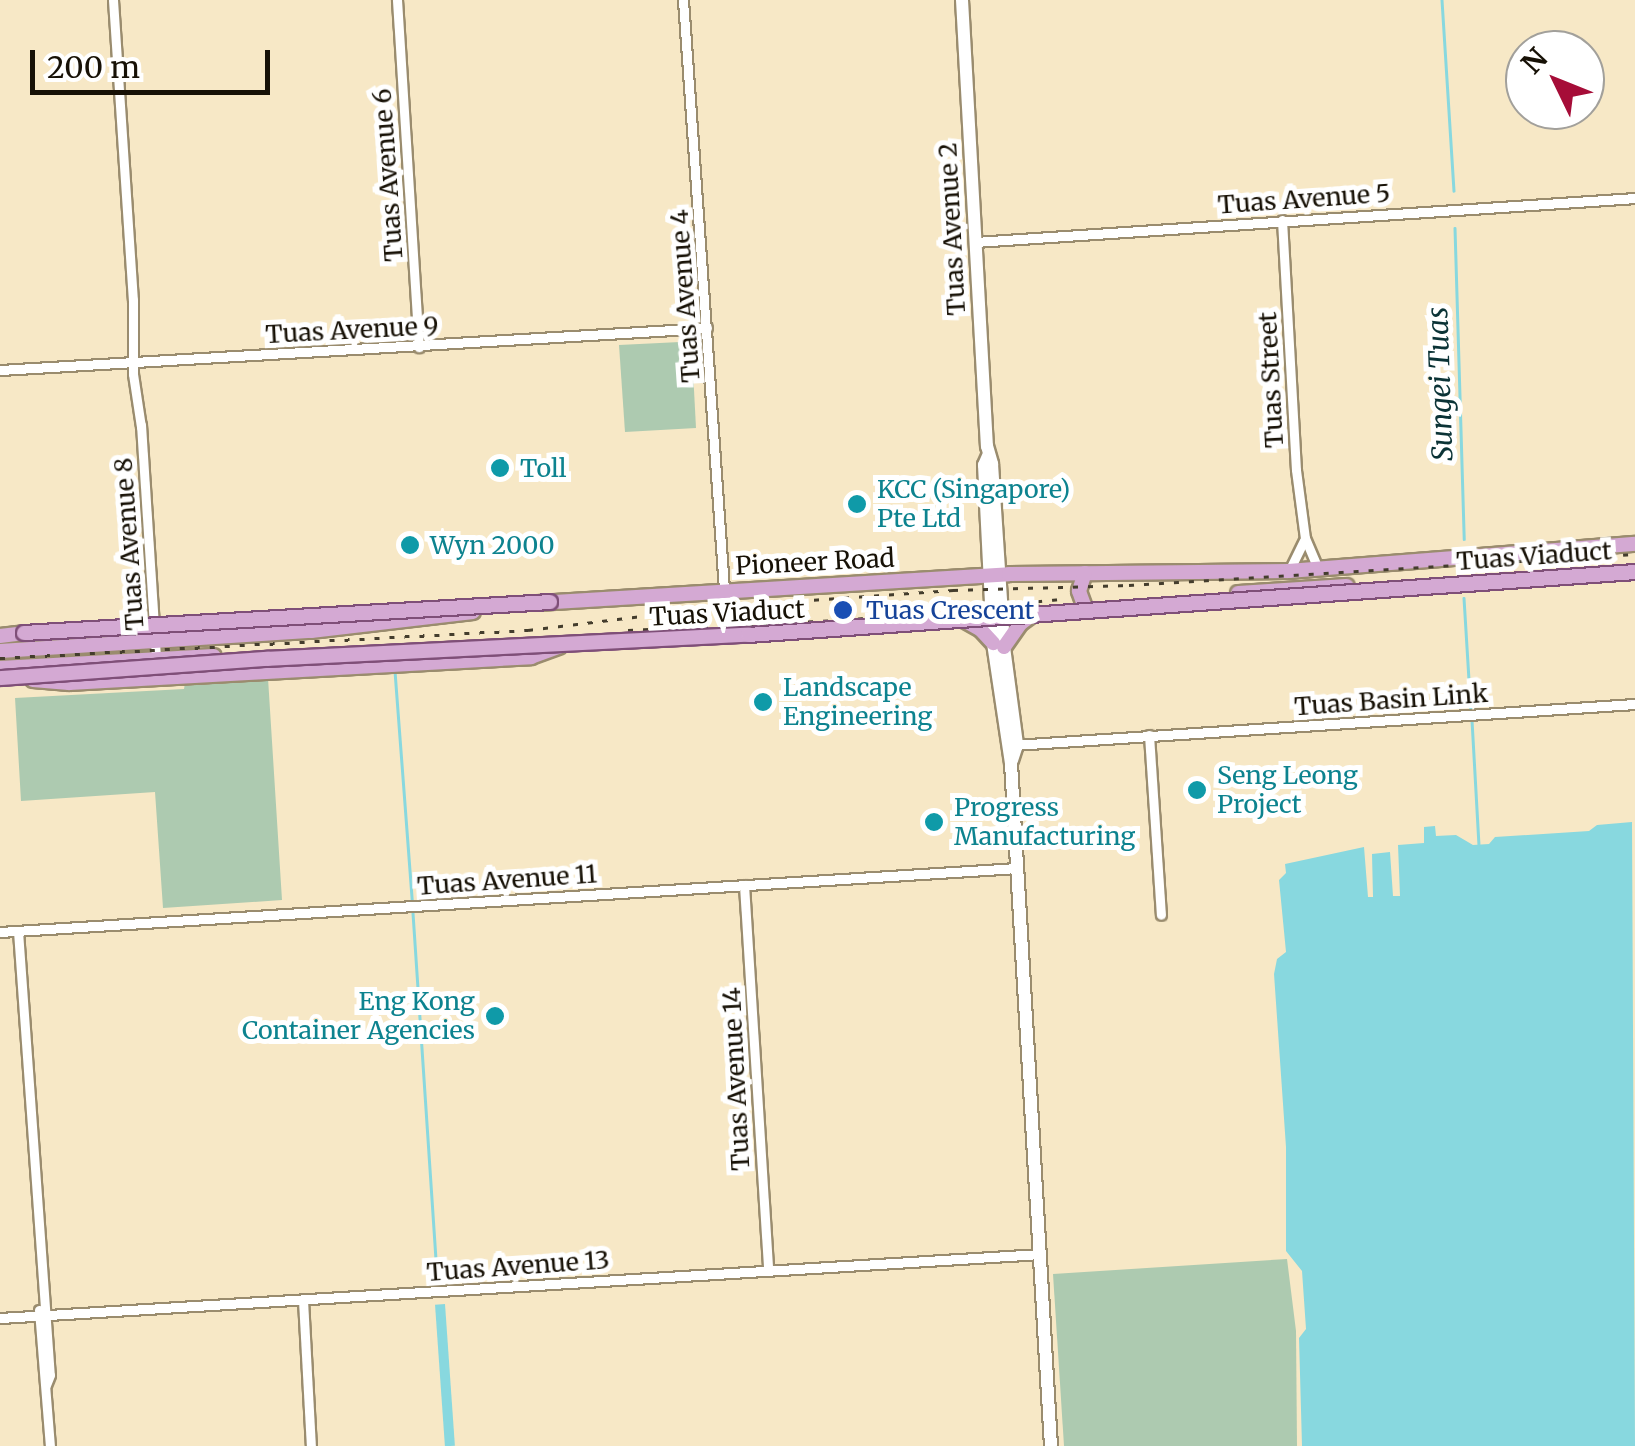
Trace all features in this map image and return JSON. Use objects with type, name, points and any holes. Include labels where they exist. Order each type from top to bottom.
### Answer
[{"type":"main road","name":"Pioneer Road","points":[[0,651],[329,629],[550,602],[724,590],[995,575],[1289,570],[1635,544]]},
{"type":"main road","points":[[0,668],[724,633],[1635,570]]},
{"type":"main road","name":"Tuas Viaduct","points":[[0,677],[267,658],[564,645],[1635,570]]},
{"type":"main road","points":[[1084,606],[1079,596],[1085,573]]},
{"type":"main road","points":[[0,636],[550,602]]},
{"type":"main road","points":[[957,616],[999,645],[1039,610]]},
{"type":"main road","points":[[0,677],[69,683],[531,657],[564,645]]},
{"type":"street","name":"Tuas Avenue 8","points":[[113,0],[156,660]]},
{"type":"street","name":"Tuas Avenue 6","points":[[396,0],[419,346]]},
{"type":"street","name":"Tuas Avenue 4","points":[[683,0],[724,590]]},
{"type":"street","name":"Tuas Avenue 2","points":[[962,0],[995,575]]},
{"type":"street","name":"Tuas Avenue 5","points":[[975,242],[1635,198]]},
{"type":"street","name":"Tuas Street","points":[[1282,220],[1296,470],[1305,538],[1318,568]]},
{"type":"street","name":"Tuas Avenue 9","points":[[0,370],[707,328]]},
{"type":"street","points":[[1289,570],[1305,538]]},
{"type":"street","points":[[995,575],[1011,745],[1051,1446]]},
{"type":"street","name":"Tuas Basin Link","points":[[1011,745],[1635,704]]},
{"type":"street","points":[[1150,735],[1161,915]]},
{"type":"street","name":"Tuas Avenue 11","points":[[0,932],[1016,868]]},
{"type":"street","name":"Tuas Avenue 14","points":[[744,885],[768,1270]]},
{"type":"street","points":[[18,931],[40,1268],[42,1374],[50,1446]]},
{"type":"street","name":"Tuas Avenue 13","points":[[0,1318],[1039,1254]]},
{"type":"street","points":[[303,1300],[311,1446]]},
{"type":"green space","points":[[680,342],[692,352],[696,428],[625,432],[619,345]]},
{"type":"green space","points":[[268,678],[282,900],[163,908],[155,792],[21,801],[15,698],[184,689],[185,683]]},
{"type":"green space","points":[[1287,1259],[1296,1331],[1297,1446],[1064,1446],[1053,1274]]},
{"type":"water","points":[[1632,822],[1635,1446],[1302,1446],[1299,1338],[1306,1329],[1302,1271],[1286,1251],[1286,1147],[1274,974],[1277,959],[1286,952],[1279,880],[1286,873],[1285,864],[1364,847],[1368,897],[1373,897],[1372,854],[1390,852],[1393,896],[1400,896],[1398,845],[1424,843],[1424,827],[1435,826],[1436,836],[1456,835],[1473,845],[1489,844],[1495,837],[1589,831],[1597,825]]},
{"type":"water","points":[[445,1304],[455,1446],[445,1446],[435,1305]]},
{"type":"waterway","points":[[1442,0],[1454,191]]},
{"type":"waterway","name":"Sungei Tuas","points":[[1455,228],[1464,539]]},
{"type":"waterway","name":"Sungei Tuas","points":[[1464,598],[1471,712]]},
{"type":"waterway","points":[[395,671],[412,899]]},
{"type":"waterway","name":"Sungei Tuas","points":[[1472,720],[1479,844]]},
{"type":"waterway","points":[[413,913],[437,1272]]},
{"type":"railway","points":[[0,658],[528,630],[724,606],[953,590],[1129,585],[1635,554]]},
{"type":"railway","points":[[628,630],[843,620],[1061,599]]},
{"type":"place","name":"Toll","points":[[500,468]]},
{"type":"place","name":"KCC (Singapore) Pte Ltd","points":[[857,504]]},
{"type":"place","name":"Wyn 2000","points":[[410,545]]},
{"type":"place","name":"Tuas Crescent","points":[[843,610]]},
{"type":"place","name":"Landscape Engineering","points":[[763,702]]},
{"type":"place","name":"Seng Leong Project","points":[[1197,790]]},
{"type":"place","name":"Progress Manufacturing","points":[[934,822]]},
{"type":"place","name":"Eng Kong Container Agencies","points":[[495,1016]]}]
